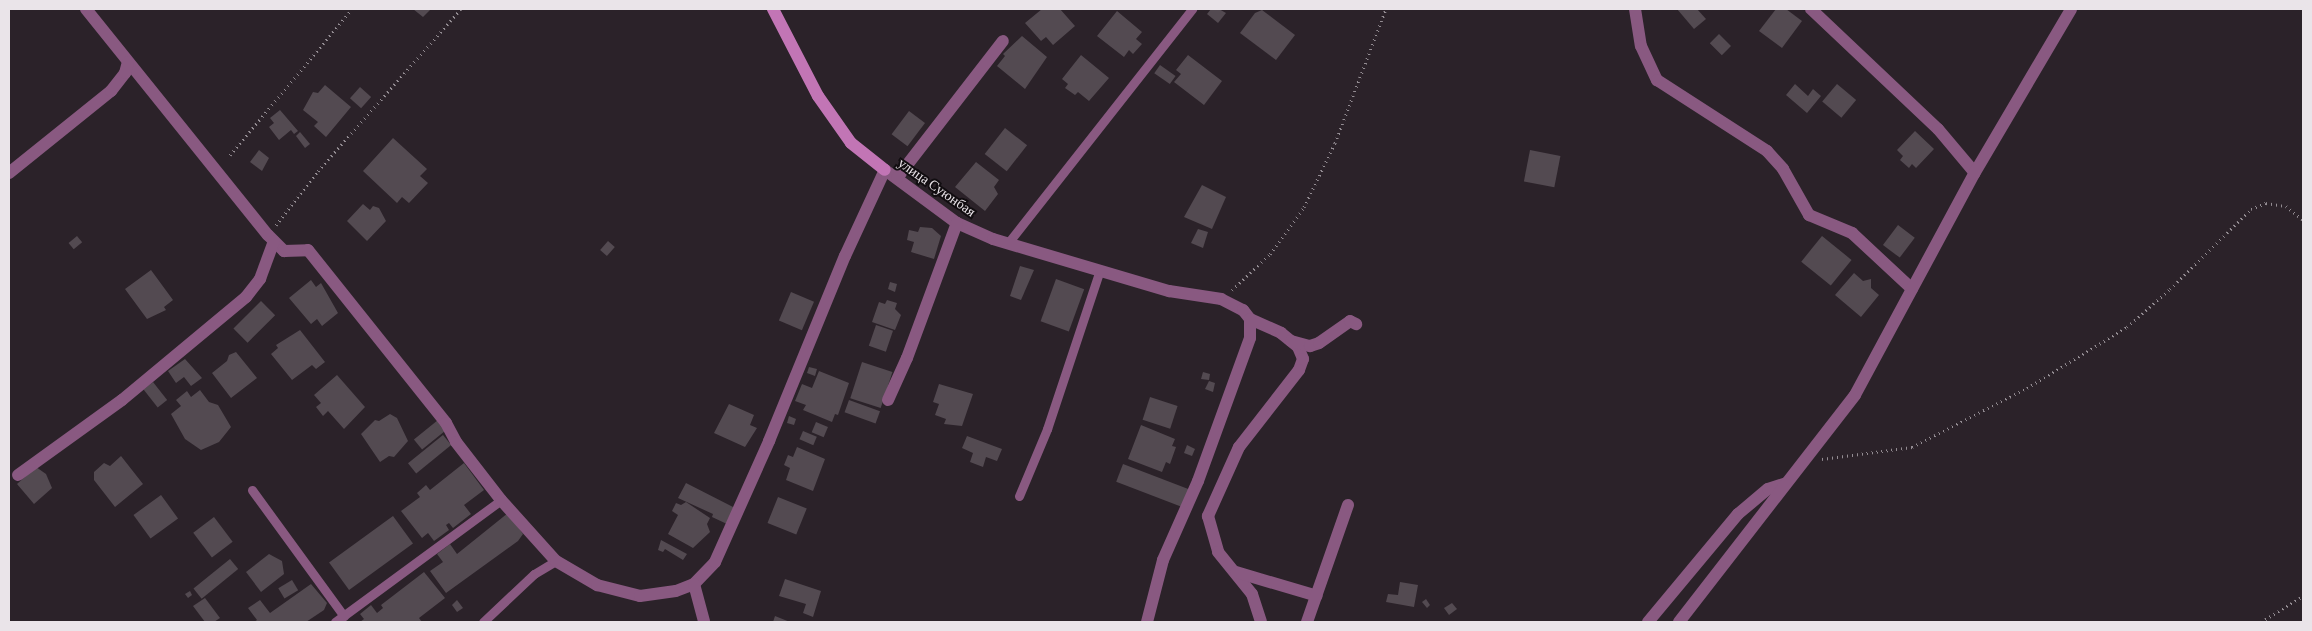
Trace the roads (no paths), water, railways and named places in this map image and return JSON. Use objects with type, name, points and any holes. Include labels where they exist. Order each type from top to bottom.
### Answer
[{"type":"street","points":[[86,9],[271,238],[284,251],[308,250],[446,423],[456,442],[501,500],[556,561],[597,584],[624,593],[640,596],[676,591],[694,584],[715,562],[734,522],[845,256],[886,170]]},
{"type":"street","name":"улица Суюнбая","points":[[772,9],[818,96],[851,143],[957,223],[1008,243],[1169,291],[1220,299],[1243,310],[1250,319],[1267,325],[1291,341]]},
{"type":"street","points":[[1635,9],[1642,46],[1657,80],[1767,151],[1783,169],[1809,215],[1852,233],[1912,288]]},
{"type":"street","points":[[1811,9],[1938,129],[1975,173]]},
{"type":"street","points":[[1679,622],[1855,395],[1975,173],[2071,9]]},
{"type":"street","points":[[897,178],[1003,41]]},
{"type":"street","points":[[9,174],[111,90],[125,73],[128,62]]},
{"type":"street","points":[[888,400],[908,358],[957,223]]},
{"type":"street","points":[[18,475],[122,400],[246,297],[260,279],[271,238]]},
{"type":"street","points":[[1147,622],[1163,560],[1198,481],[1250,338],[1250,319]]},
{"type":"street","points":[[1291,341],[1310,346],[1319,343],[1350,321],[1356,324]]},
{"type":"street","points":[[1261,622],[1252,594],[1218,552],[1208,516],[1239,448],[1299,370],[1303,359],[1291,341]]},
{"type":"street","points":[[1648,622],[1738,514],[1768,489],[1786,483]]},
{"type":"street","points":[[1307,622],[1348,505]]},
{"type":"street","points":[[1233,571],[1258,581],[1277,583],[1317,596]]},
{"type":"street","points":[[694,584],[704,622]]},
{"type":"lane","points":[[1008,243],[1192,9]]},
{"type":"lane","points":[[1019,496],[1047,429],[1100,270]]},
{"type":"lane","points":[[252,490],[344,616]]},
{"type":"lane","points":[[335,622],[501,500]]},
{"type":"lane","points":[[483,622],[534,574],[556,561]]}]
